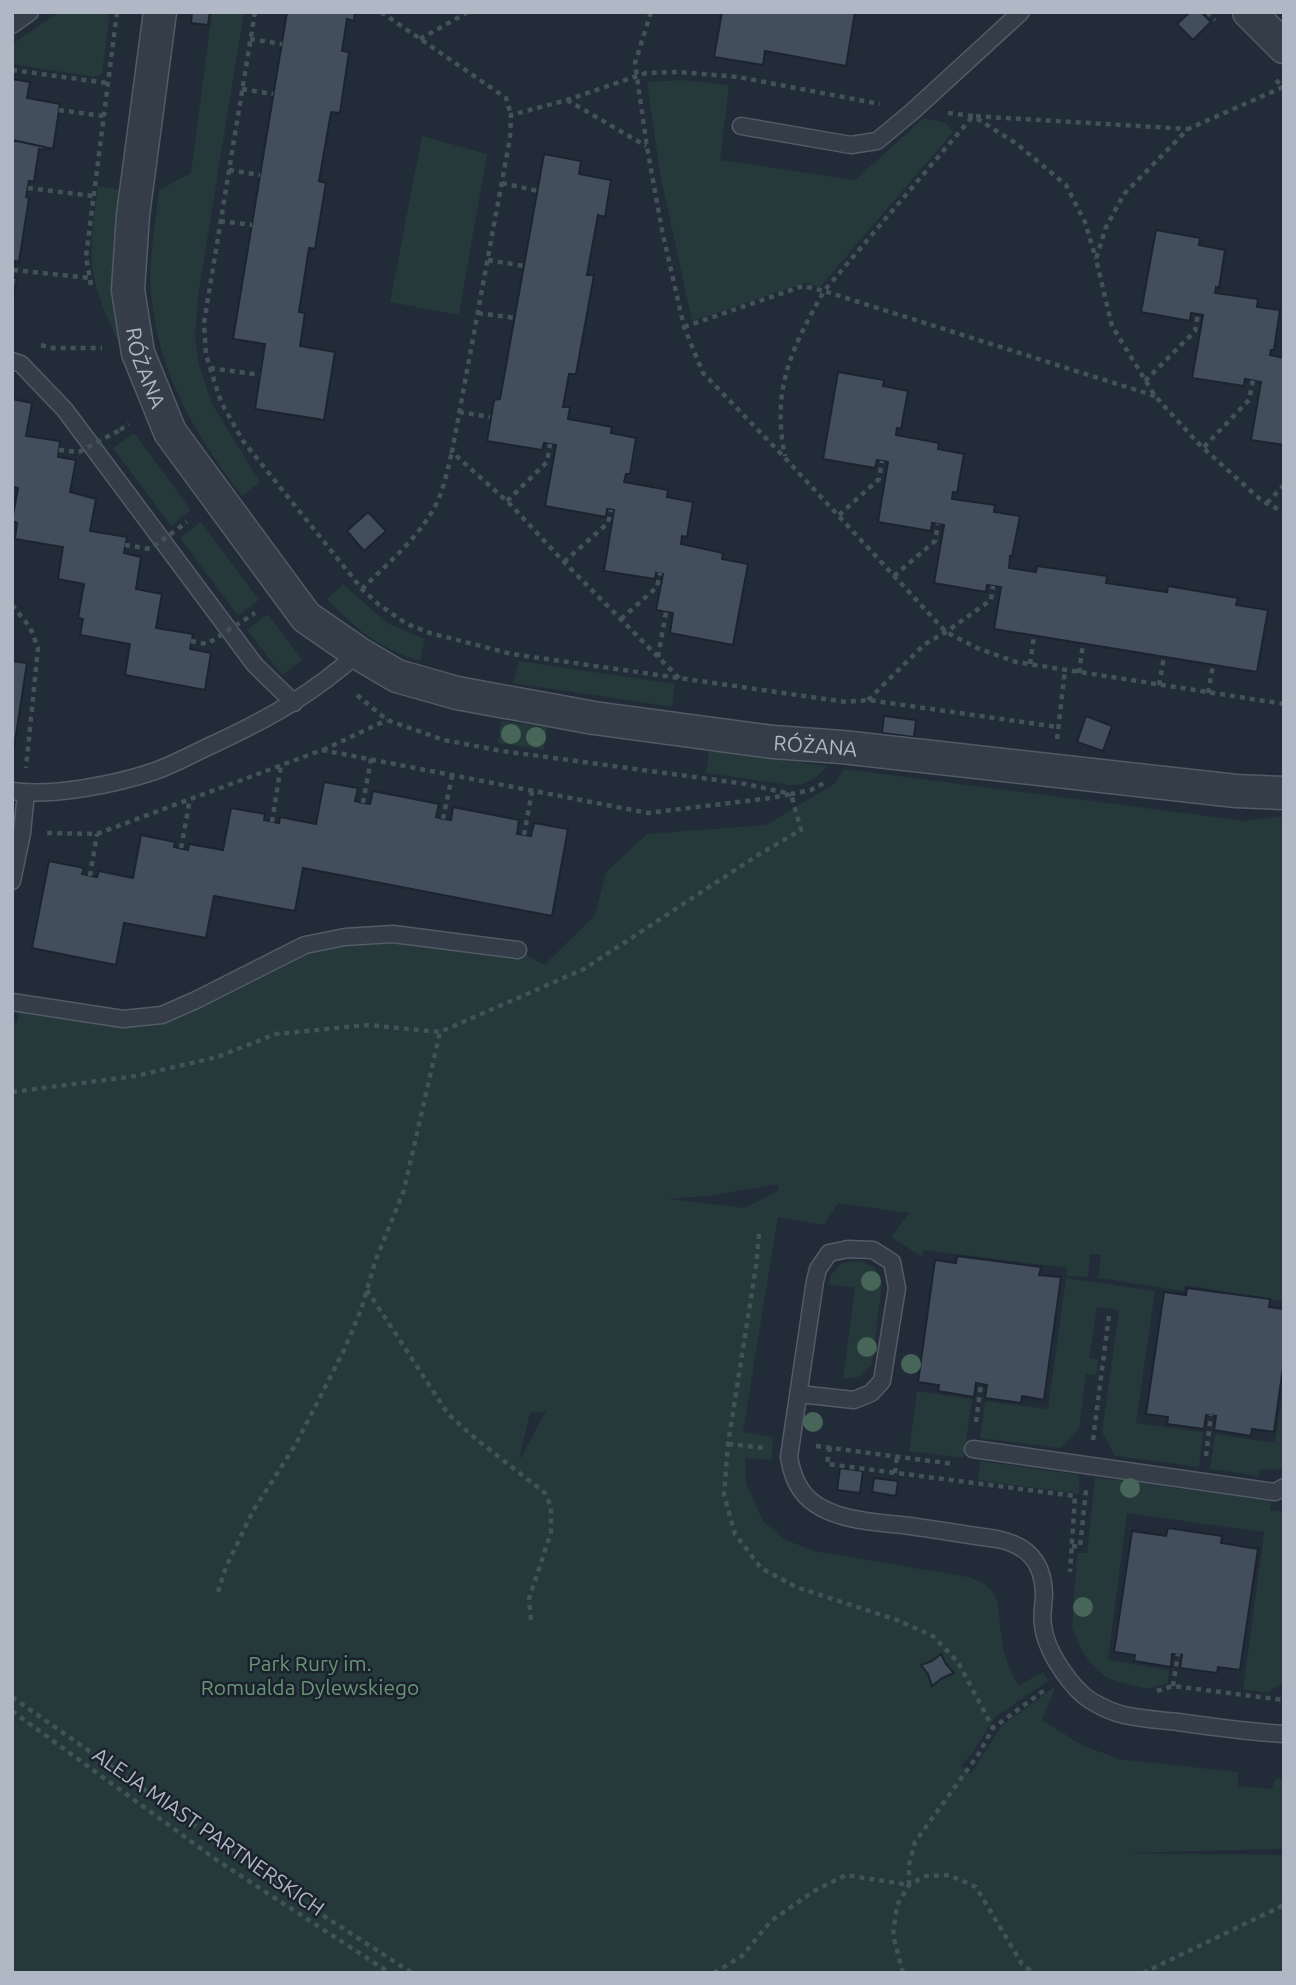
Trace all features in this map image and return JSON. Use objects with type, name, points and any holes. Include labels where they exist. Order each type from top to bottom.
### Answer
[{"type":"street","name":"RÓŻANA","points":[[160,12],[133,215],[128,290],[138,353],[170,432],[306,617],[397,676],[457,693],[594,718],[774,742],[842,747],[1236,791],[1284,793]]},
{"type":"street","points":[[1249,12],[1284,47]]},
{"type":"lane","points":[[12,24],[30,12]]},
{"type":"lane","points":[[741,126],[852,145],[877,141],[1021,12]]},
{"type":"lane","points":[[12,361],[21,364],[65,410],[255,665],[294,703]]},
{"type":"lane","points":[[12,881],[22,833],[21,787],[86,789],[155,771],[294,703],[334,676],[358,653]]},
{"type":"lane","points":[[12,1002],[123,1019],[162,1015],[305,945],[345,937],[393,934],[518,950]]},
{"type":"lane","points":[[799,1394],[854,1400],[871,1393],[882,1381],[897,1288],[892,1262],[873,1250],[829,1253],[818,1269],[789,1457],[792,1474],[799,1488],[810,1500],[827,1511],[852,1518],[1010,1541],[1023,1548],[1036,1561],[1042,1577],[1042,1625],[1049,1649],[1082,1694],[1102,1706],[1122,1715],[1284,1734]]},
{"type":"lane","points":[[973,1449],[1275,1492],[1284,1487]]},
{"type":"path","points":[[94,296],[86,257],[117,12]]},
{"type":"path","points":[[255,12],[204,323],[206,355],[221,402],[243,441],[362,589],[378,604],[407,624],[430,633],[512,654],[846,702],[868,700],[1058,727]]},
{"type":"path","points":[[362,589],[428,518],[443,485],[452,452],[488,260],[510,138],[511,115],[506,98],[381,12]]},
{"type":"path","points":[[420,39],[468,12]]},
{"type":"path","points":[[651,12],[635,63],[647,147],[684,327],[703,373],[946,632],[977,648],[1016,662],[1284,704]]},
{"type":"path","points":[[250,39],[282,44]]},
{"type":"path","points":[[12,70],[107,83]]},
{"type":"path","points":[[511,115],[567,100],[646,73],[679,72],[738,77],[913,111],[1188,129]]},
{"type":"path","points":[[1096,259],[1106,227],[1124,194],[1188,129],[1283,87]]},
{"type":"path","points":[[242,89],[273,94]]},
{"type":"path","points":[[567,100],[647,147]]},
{"type":"path","points":[[59,110],[103,117]]},
{"type":"path","points":[[973,116],[1017,144],[1066,185],[1084,222],[1112,326],[1145,381],[1155,396],[1203,447],[1262,501],[1284,512]]},
{"type":"path","points":[[785,458],[781,438],[781,393],[789,361],[803,329],[824,291],[973,116]]},
{"type":"path","points":[[229,170],[260,175]]},
{"type":"path","points":[[502,183],[538,191]]},
{"type":"path","points":[[28,188],[93,196]]},
{"type":"path","points":[[220,221],[252,225]]},
{"type":"path","points":[[488,260],[524,266]]},
{"type":"path","points":[[13,270],[90,278]]},
{"type":"path","points":[[684,327],[803,286],[1155,396]]},
{"type":"path","points":[[478,313],[515,318]]},
{"type":"path","points":[[1145,381],[1195,331],[1198,314]]},
{"type":"path","points":[[52,348],[115,348]]},
{"type":"path","points":[[210,368],[260,374]]},
{"type":"path","points":[[1203,447],[1249,400],[1252,380]]},
{"type":"path","points":[[459,412],[491,417]]},
{"type":"path","points":[[59,450],[79,452],[121,430]]},
{"type":"path","points":[[507,501],[547,461],[550,444]]},
{"type":"path","points":[[452,452],[507,501],[680,678]]},
{"type":"path","points":[[839,516],[880,479],[882,461]]},
{"type":"path","points":[[1267,503],[1284,485]]},
{"type":"path","points":[[564,562],[608,523],[611,510]]},
{"type":"path","points":[[125,545],[150,549],[187,522]]},
{"type":"path","points":[[894,576],[935,541],[938,524]]},
{"type":"path","points":[[621,620],[657,587],[660,573]]},
{"type":"path","points":[[868,700],[925,644],[991,600],[993,586]]},
{"type":"path","points":[[12,606],[30,627],[37,648],[21,787]]},
{"type":"path","points":[[658,657],[666,612]]},
{"type":"path","points":[[191,641],[207,644],[256,613]]},
{"type":"path","points":[[1030,664],[1034,636]]},
{"type":"path","points":[[1079,673],[1083,644]]},
{"type":"path","points":[[1159,685],[1164,657]]},
{"type":"path","points":[[1208,693],[1213,665]]},
{"type":"path","points":[[1060,716],[1065,670]]},
{"type":"path","points":[[334,676],[387,720],[444,740],[502,751],[746,784],[790,794]]},
{"type":"path","points":[[322,750],[648,813],[771,798],[811,790],[832,779],[842,747],[846,702]]},
{"type":"path","points":[[22,833],[97,834],[322,750],[387,720]]},
{"type":"path","points":[[363,803],[371,759]]},
{"type":"path","points":[[272,822],[281,765]]},
{"type":"path","points":[[443,819],[452,776]]},
{"type":"path","points":[[524,835],[532,792]]},
{"type":"path","points":[[12,1092],[136,1076],[217,1057],[276,1034],[368,1025],[440,1032],[584,969],[758,855],[801,830],[790,794]]},
{"type":"path","points":[[181,848],[190,799]]},
{"type":"path","points":[[89,876],[97,834]]},
{"type":"path","points":[[218,1592],[226,1567],[253,1511],[296,1444],[352,1331],[375,1262],[404,1190],[440,1032]]},
{"type":"path","points":[[366,1289],[448,1414],[545,1493],[551,1507],[551,1532],[529,1599],[531,1621]]},
{"type":"path","points":[[1072,1546],[1080,1547],[1110,1315]]},
{"type":"path","points":[[973,1449],[982,1384]]},
{"type":"path","points":[[1203,1481],[1211,1415]]},
{"type":"path","points":[[895,1473],[897,1456],[958,1464]]},
{"type":"path","points":[[1174,1686],[1178,1654]]},
{"type":"path","points":[[903,1973],[893,1935],[897,1905],[909,1885],[909,1865],[915,1842],[978,1755],[993,1728],[1049,1687]]},
{"type":"path","points":[[1195,1689],[1284,1700]]},
{"type":"path","points":[[12,1698],[327,1918],[412,1973]]},
{"type":"path","name":"ALEJA MIAST PARTNERSKICH","points":[[12,1711],[218,1861],[390,1973]]},
{"type":"path","points":[[713,1973],[742,1956],[771,1921],[814,1891],[846,1874],[909,1885],[926,1876],[949,1875],[976,1887],[1022,1964],[1034,1973]]},
{"type":"path","points":[[1143,1973],[1284,1905]]},
{"type":"green space","points":[[59,12],[110,12],[102,74],[94,77],[12,64],[12,44]]},
{"type":"green space","points":[[212,12],[244,12],[198,296],[195,336],[199,365],[212,404],[260,482],[242,496],[209,449],[181,401],[161,349],[150,279],[159,190],[191,173]]},
{"type":"green space","points":[[681,80],[729,85],[720,160],[855,180],[924,118],[946,123],[953,132],[820,287],[804,283],[692,321],[660,173],[647,82]]},
{"type":"green space","points":[[422,136],[487,154],[459,315],[390,302]]},
{"type":"green space","points":[[98,186],[122,190],[114,252],[112,299],[125,358],[105,312],[92,264]]},
{"type":"green space","points":[[134,433],[191,510],[171,526],[113,448]]},
{"type":"green space","points":[[201,522],[259,600],[238,616],[180,538]]},
{"type":"green space","points":[[343,584],[387,623],[425,639],[420,661],[379,643],[358,629],[327,599]]},
{"type":"green space","points":[[268,614],[302,660],[282,675],[247,630]]},
{"type":"green space","points":[[519,661],[675,684],[672,707],[513,683]]},
{"type":"green space","points":[[501,721],[547,727],[544,750],[498,743]]},
{"type":"green space","points":[[709,750],[827,766],[811,780],[790,785],[706,773]]},
{"type":"green space","name":"Park Rury im. Romualda Dylewskiego","points":[[844,769],[1246,821],[1284,816],[1284,1301],[1185,1285],[1183,1291],[1098,1278],[1101,1255],[1090,1254],[1088,1277],[1067,1276],[1067,1268],[924,1250],[922,1257],[891,1237],[909,1213],[838,1203],[824,1225],[778,1217],[743,1432],[773,1437],[772,1460],[745,1458],[746,1483],[763,1521],[784,1539],[814,1551],[968,1577],[984,1584],[995,1595],[1005,1655],[1018,1686],[1043,1672],[1048,1681],[995,1717],[961,1766],[971,1774],[1002,1725],[1056,1686],[1042,1720],[1082,1745],[1119,1759],[1238,1772],[1238,1786],[1272,1789],[1275,1779],[1284,1779],[1284,1849],[1124,1853],[1284,1855],[1284,1973],[12,1973],[12,1022],[17,1023],[21,1003],[162,1015],[268,962],[345,937],[518,950],[544,965],[595,915],[606,872],[647,834],[766,825],[835,783]],"holes":[[[777,1184],[779,1190],[745,1208],[669,1199],[708,1196]],[[546,1411],[520,1459],[519,1460],[530,1413]]]},
{"type":"green space","points":[[861,1261],[875,1268],[882,1284],[872,1365],[859,1377],[843,1379],[855,1288],[828,1284],[831,1275],[841,1263]]},
{"type":"green space","points":[[1066,1278],[1155,1291],[1136,1423],[1203,1432],[1199,1467],[1115,1456],[1102,1432],[1119,1310],[1097,1307],[1089,1358],[1099,1360],[1096,1375],[1086,1374],[1079,1429],[1061,1448],[980,1438],[985,1401],[1048,1409]]},
{"type":"green space","points":[[1284,1381],[1284,1467],[1277,1470],[1260,1469],[1259,1476],[1210,1469],[1215,1434],[1275,1443]]},
{"type":"green space","points":[[917,1391],[972,1399],[964,1458],[909,1451]]},
{"type":"green space","points":[[980,1461],[1079,1475],[1079,1494],[978,1480]]},
{"type":"green space","points":[[1095,1477],[1271,1501],[1270,1510],[1284,1512],[1284,1681],[1268,1693],[1243,1689],[1264,1532],[1127,1513],[1108,1660],[1169,1670],[1168,1683],[1148,1689],[1118,1682],[1106,1677],[1089,1661],[1072,1628],[1077,1553],[1087,1553]]},
{"type":"building","points":[[192,12],[210,12],[208,25],[191,23]]},
{"type":"building","points":[[287,12],[355,12],[354,21],[347,19],[342,51],[349,52],[340,113],[331,112],[319,181],[326,183],[315,249],[309,248],[299,312],[305,313],[300,346],[335,352],[324,420],[255,409],[265,344],[233,339]]},
{"type":"building","points":[[722,12],[855,12],[846,66],[765,51],[763,65],[714,57]]},
{"type":"building","points":[[1190,12],[1201,12],[1211,22],[1193,40],[1177,24]]},
{"type":"building","points":[[12,79],[30,82],[27,98],[60,104],[53,149],[12,140]]},
{"type":"building","points":[[12,140],[45,147],[44,150],[39,149],[34,182],[29,181],[19,262],[15,261],[12,277]]},
{"type":"building","points":[[544,154],[581,161],[579,174],[611,180],[605,217],[598,215],[587,275],[594,275],[576,374],[569,374],[563,407],[570,407],[568,419],[612,427],[611,433],[636,438],[630,474],[626,474],[624,482],[668,490],[667,497],[693,502],[687,537],[682,536],[681,544],[723,553],[722,559],[748,564],[733,645],[670,633],[673,613],[656,610],[663,574],[656,573],[655,579],[604,571],[614,510],[607,509],[606,517],[545,506],[556,445],[544,443],[542,450],[487,441],[494,400],[500,399]]},
{"type":"building","points":[[1156,230],[1200,238],[1199,245],[1225,250],[1219,288],[1216,287],[1215,293],[1258,299],[1257,307],[1280,310],[1274,350],[1271,350],[1270,355],[1284,358],[1284,445],[1251,440],[1261,382],[1245,379],[1244,386],[1192,378],[1203,315],[1191,313],[1190,321],[1141,312]]},
{"type":"building","points":[[12,277],[17,278],[12,303]]},
{"type":"building","points":[[838,372],[884,380],[883,386],[908,391],[901,429],[897,428],[896,435],[939,443],[938,449],[964,454],[957,493],[953,492],[952,499],[995,505],[994,512],[1020,516],[1009,568],[1036,572],[1037,566],[1107,576],[1106,583],[1167,592],[1168,586],[1238,598],[1236,605],[1268,610],[1257,672],[994,629],[1001,587],[987,585],[986,592],[934,583],[944,525],[932,523],[931,531],[878,522],[888,462],[877,460],[875,468],[823,459]]},
{"type":"building","points":[[12,399],[32,403],[26,436],[60,441],[58,457],[76,460],[70,492],[96,499],[90,531],[127,537],[124,553],[141,557],[136,589],[162,594],[156,628],[193,634],[190,649],[211,653],[205,690],[125,675],[130,644],[80,635],[83,619],[78,618],[84,584],[58,579],[63,547],[15,539],[17,523],[12,521],[18,488],[12,487]]},
{"type":"building","points":[[368,512],[386,531],[364,551],[347,531]]},
{"type":"building","points":[[12,661],[27,663],[14,748],[12,747]]},
{"type":"building","points":[[884,716],[916,720],[914,737],[882,733]]},
{"type":"building","points":[[1086,716],[1112,726],[1103,751],[1077,742]]},
{"type":"building","points":[[324,782],[358,788],[355,801],[363,803],[370,804],[373,791],[439,804],[436,817],[443,819],[451,820],[453,807],[519,820],[517,834],[531,836],[534,823],[568,829],[552,916],[303,868],[295,911],[214,896],[206,938],[124,923],[116,965],[32,948],[49,861],[84,868],[82,874],[97,877],[99,871],[133,878],[141,835],[175,842],[174,847],[188,850],[189,844],[223,850],[231,808],[265,814],[264,820],[279,823],[280,817],[316,824]]},
{"type":"building","points":[[957,1256],[1041,1267],[1039,1275],[1061,1277],[1044,1400],[1022,1396],[1021,1403],[985,1398],[987,1385],[976,1383],[974,1397],[938,1391],[939,1385],[918,1382],[935,1260],[956,1263]]},
{"type":"building","points":[[1187,1288],[1270,1299],[1269,1307],[1284,1309],[1284,1360],[1274,1432],[1252,1429],[1251,1436],[1214,1430],[1216,1416],[1206,1415],[1204,1429],[1167,1424],[1168,1417],[1146,1414],[1164,1292],[1186,1295]]},
{"type":"building","points":[[840,1468],[863,1471],[860,1493],[837,1490]]},
{"type":"building","points":[[874,1478],[898,1481],[896,1496],[872,1492]]},
{"type":"building","points":[[1168,1528],[1222,1536],[1221,1543],[1258,1549],[1240,1670],[1218,1667],[1217,1673],[1180,1668],[1182,1655],[1172,1654],[1171,1667],[1134,1661],[1135,1655],[1114,1652],[1132,1531],[1166,1536]]},
{"type":"building","points":[[941,1654],[954,1673],[932,1686],[921,1665]]}]
